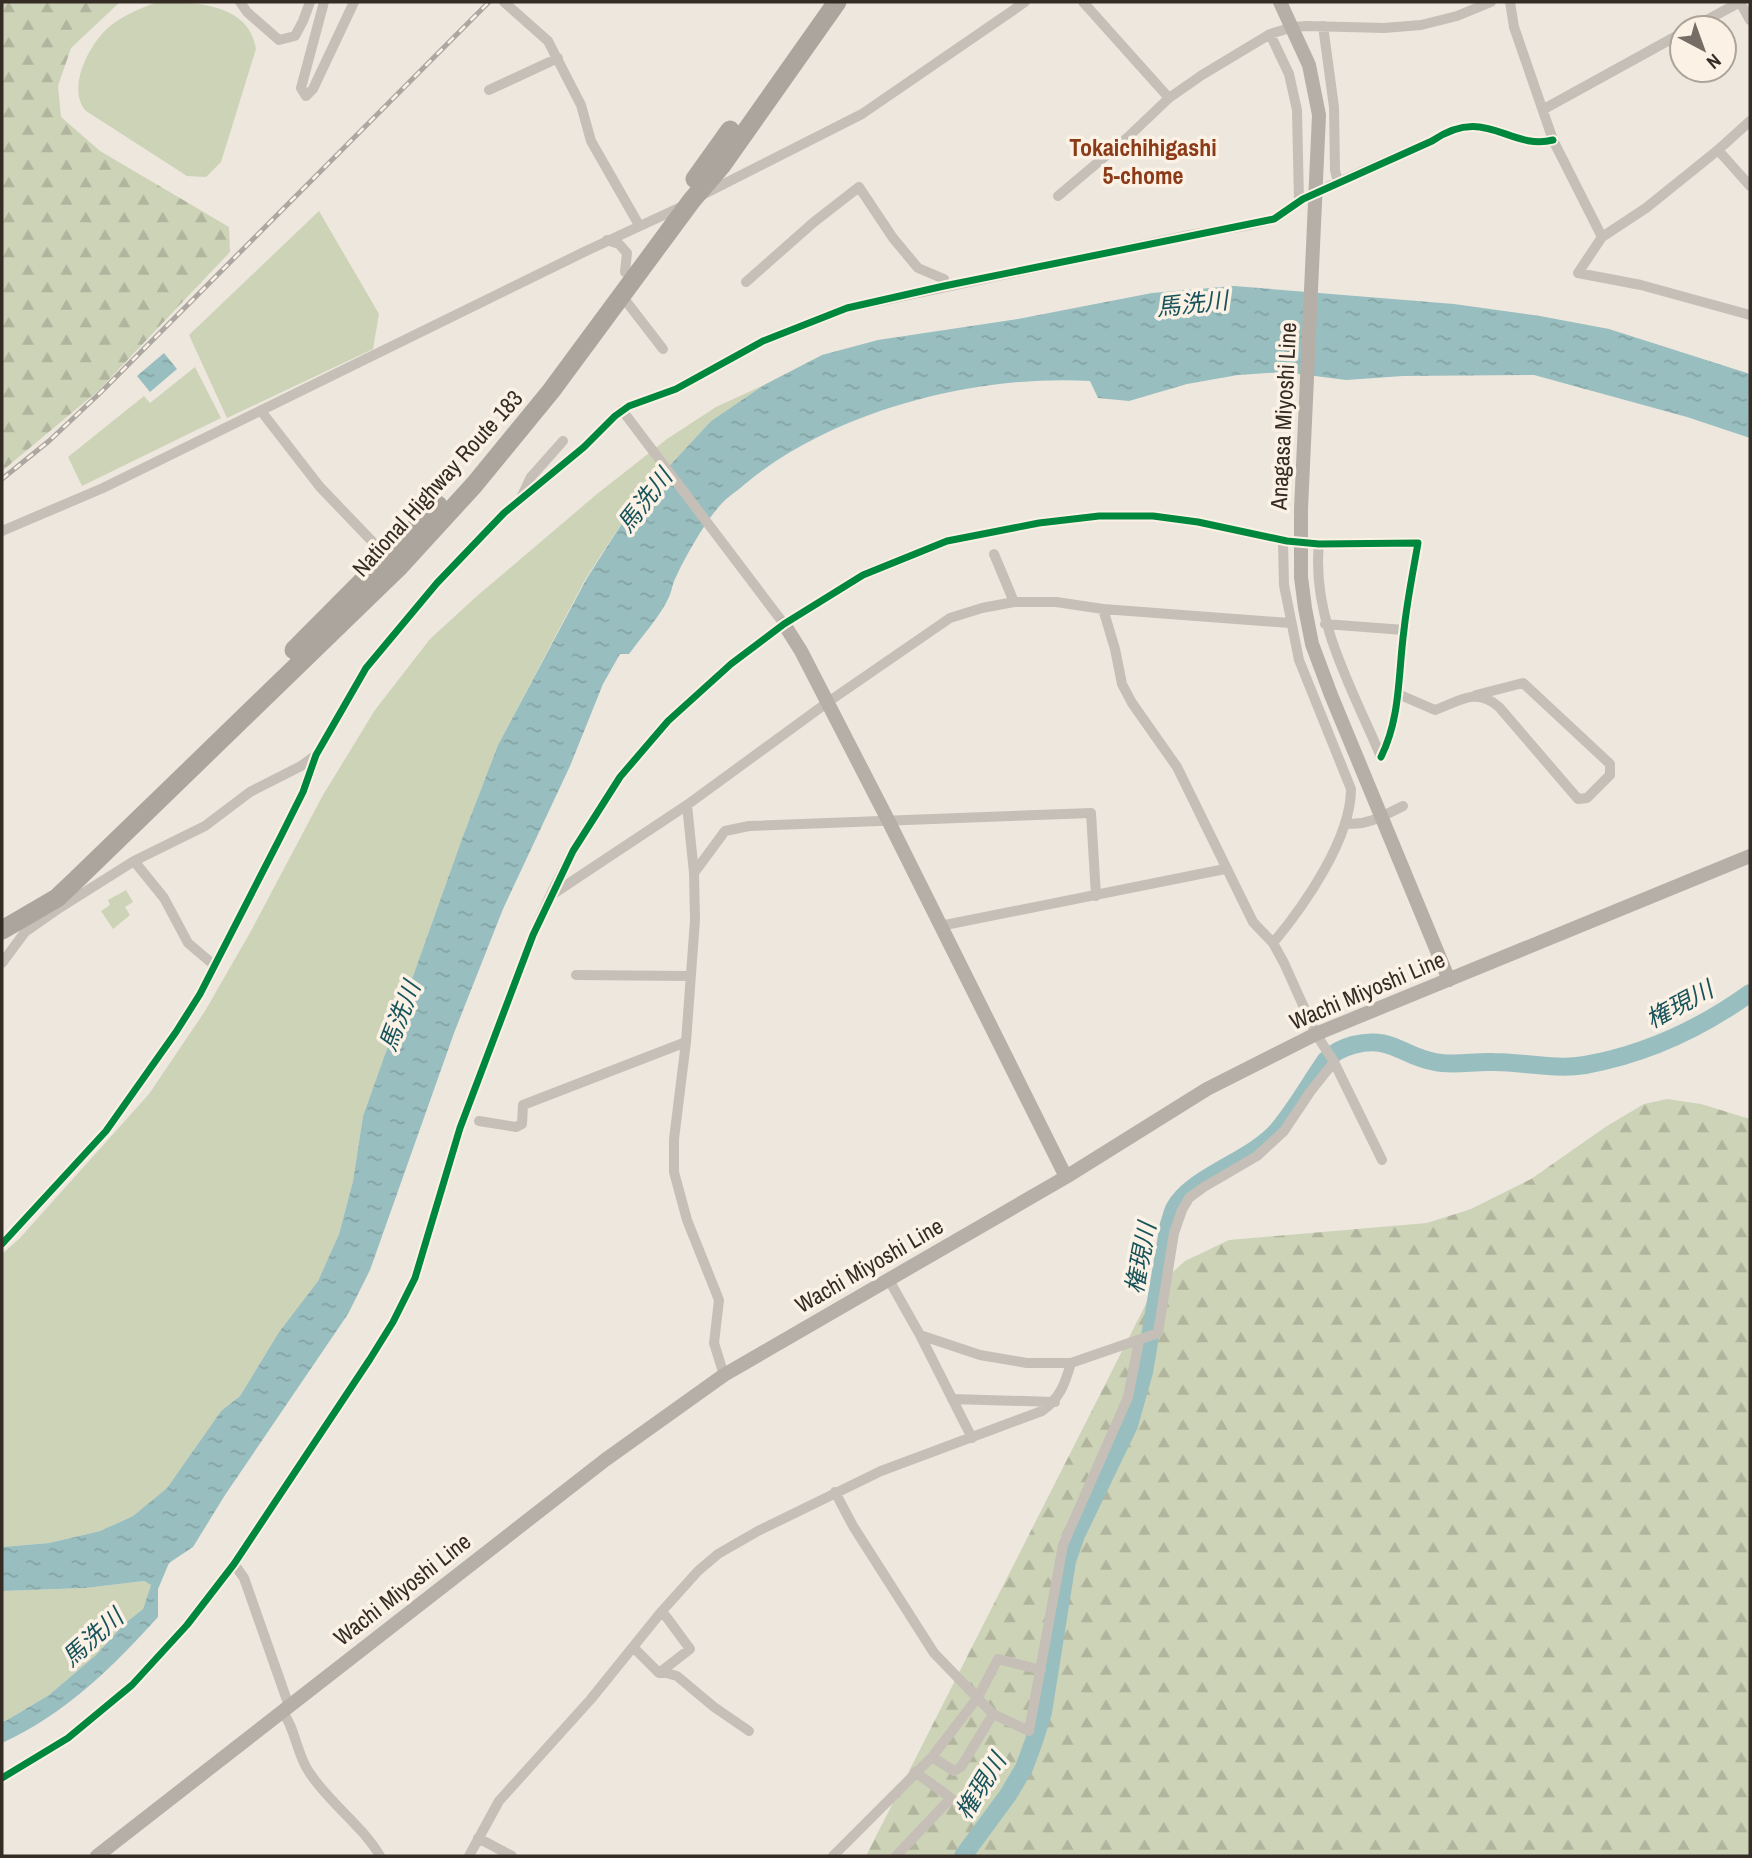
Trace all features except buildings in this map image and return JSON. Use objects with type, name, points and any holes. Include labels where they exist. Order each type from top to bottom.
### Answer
[{"type":"highway","name":"National Highway Route 183","points":[[393,563],[541,382],[670,213],[822,2]]},
{"type":"highway","name":"National Highway Route 183","points":[[2,930],[56,897],[131,810],[474,485],[542,401],[728,156],[837,2]]},
{"type":"highway","name":"National Highway Route 183","points":[[2,916],[56,897]]},
{"type":"main road","name":"Anagasa Miyoshi Line","points":[[1280,2],[1309,65],[1319,116],[1301,509],[1304,608],[1312,644],[1331,695],[1449,980]]},
{"type":"main road","points":[[779,618],[828,702],[1066,1177]]},
{"type":"main road","name":"Wachi Miyoshi Line","points":[[97,1856],[622,1447],[724,1375],[1066,1177],[1207,1089],[1449,980],[1750,856]]},
{"type":"street","points":[[240,2],[247,12],[279,40],[295,36],[310,2]]},
{"type":"street","points":[[324,2],[301,88],[306,96],[313,89],[354,2]]},
{"type":"street","points":[[504,2],[548,41],[581,105],[591,141],[639,225]]},
{"type":"street","points":[[2,531],[103,488],[607,240],[670,213],[862,114],[1026,2]]},
{"type":"street","points":[[1083,2],[1169,98]]},
{"type":"street","points":[[1058,197],[1169,98],[1270,34],[1293,27],[1384,28],[1421,25],[1457,16],[1491,2]]},
{"type":"street","points":[[1510,2],[1514,27],[1553,140],[1602,237]]},
{"type":"street","points":[[1718,14],[1740,2],[1750,20]]},
{"type":"street","points":[[1323,26],[1334,107],[1334,184],[1432,141],[1447,131],[1490,127],[1538,144],[1553,140]]},
{"type":"street","points":[[2,1244],[106,1131],[176,1032],[214,965],[303,792],[316,755],[366,668],[437,583],[504,513],[584,447],[622,410],[676,389],[763,341],[847,308],[1274,219],[1301,200],[1297,110],[1289,74],[1270,34]]},
{"type":"street","points":[[1544,109],[1668,41]]},
{"type":"street","points":[[489,90],[558,58]]},
{"type":"street","points":[[1750,121],[1646,208],[1602,237],[1578,273],[1641,285],[1750,315]]},
{"type":"street","points":[[1718,150],[1750,186]]},
{"type":"street","points":[[728,156],[732,168],[741,176]]},
{"type":"street","points":[[746,282],[814,222],[859,187],[893,239],[918,268],[944,279]]},
{"type":"street","points":[[607,240],[620,244],[627,253],[625,272]]},
{"type":"street","points":[[621,296],[663,348]]},
{"type":"street","points":[[622,410],[779,618]]},
{"type":"street","points":[[261,411],[320,487],[393,563]]},
{"type":"street","points":[[521,498],[531,477],[563,441]]},
{"type":"street","points":[[2,1777],[68,1738],[132,1685],[187,1625],[234,1564],[370,1359],[393,1322],[415,1278],[460,1128],[533,935],[573,850],[620,777],[668,721],[779,618],[863,575],[947,541],[1039,523],[1099,516],[1153,516],[1198,522],[1285,540],[1284,585],[1299,660],[1350,789],[1351,807],[1313,892],[1273,943]]},
{"type":"street","points":[[1418,543],[1391,737],[1381,757],[1325,624],[1317,560],[1319,544],[1418,543]]},
{"type":"street","points":[[994,554],[1014,602]]},
{"type":"street","points":[[551,894],[687,805],[828,702],[950,618],[1014,602],[1056,602],[1103,609],[1290,623]]},
{"type":"street","points":[[1103,609],[1122,684],[1132,704],[1177,767],[1252,922],[1273,943],[1382,1160]]},
{"type":"street","points":[[1325,624],[1404,630]]},
{"type":"street","points":[[1398,694],[1435,710],[1476,695],[1523,683],[1610,764],[1610,775],[1587,798],[1578,799],[1499,707],[1489,698],[1476,695]]},
{"type":"street","points":[[2,962],[56,897],[205,826],[250,792],[301,766],[316,755]]},
{"type":"street","points":[[687,805],[694,873],[695,920],[686,1042],[674,1139],[674,1172],[687,1220],[719,1300],[715,1343],[724,1375]]},
{"type":"street","points":[[1345,823],[1356,825],[1402,806]]},
{"type":"street","points":[[694,873],[725,831],[749,826],[1091,813],[1096,896]]},
{"type":"street","points":[[134,861],[164,898],[188,943],[214,965]]},
{"type":"street","points":[[940,926],[1225,869]]},
{"type":"street","points":[[576,975],[689,976]]},
{"type":"street","points":[[479,1121],[516,1127],[522,1124],[523,1105],[686,1042]]},
{"type":"street","points":[[920,1335],[980,1354],[1027,1363],[1071,1363],[1158,1333],[1174,1233],[1189,1198],[1203,1186],[1257,1156],[1284,1131],[1333,1060]]},
{"type":"street","points":[[889,1280],[972,1438]]},
{"type":"street","points":[[835,1492],[853,1526],[934,1653],[993,1714],[1029,1731],[1063,1545],[1128,1397],[1142,1340]]},
{"type":"street","points":[[469,1856],[499,1801],[591,1699],[662,1611],[698,1571],[718,1554],[758,1531],[881,1471],[1025,1419],[1055,1402],[1064,1387],[1071,1363]]},
{"type":"street","points":[[952,1399],[1055,1402]]},
{"type":"street","points":[[234,1564],[244,1578],[300,1756],[309,1773],[364,1834],[380,1856]]},
{"type":"street","points":[[659,1673],[690,1649],[662,1611]]},
{"type":"street","points":[[633,1647],[659,1673],[677,1676],[749,1731]]},
{"type":"street","points":[[833,1856],[932,1757],[978,1697],[998,1659],[1041,1670]]},
{"type":"street","points":[[932,1757],[954,1771],[961,1767],[993,1714]]},
{"type":"street","points":[[896,1856],[951,1798],[915,1772]]},
{"type":"street","points":[[478,1838],[512,1856]]},
{"type":"green space","points":[[2,2],[120,2],[71,48],[58,86],[61,117],[100,151],[229,227],[230,252],[98,391],[2,471]]},
{"type":"green space","points":[[158,2],[203,5],[232,14],[243,22],[256,49],[221,162],[206,177],[187,176],[86,111],[80,102],[78,91],[82,67],[101,35],[126,15]]},
{"type":"green space","points":[[319,211],[379,314],[373,349],[227,418],[189,335]]},
{"type":"green space","points":[[195,367],[221,418],[82,486],[68,457],[144,396],[150,403]]},
{"type":"green space","points":[[764,385],[711,421],[635,503],[586,578],[498,745],[363,1116],[353,1181],[339,1234],[318,1281],[279,1332],[240,1396],[221,1411],[167,1488],[133,1516],[100,1531],[49,1543],[2,1547],[2,1254],[19,1239],[149,1094],[205,1011],[323,795],[375,710],[430,639],[597,494],[667,439],[716,407]]},
{"type":"green space","points":[[126,890],[133,902],[125,907],[130,915],[113,929],[101,911],[110,905],[108,900]]},
{"type":"green space","points":[[1667,1099],[1701,1104],[1750,1119],[1750,1856],[866,1856],[1153,1290],[1185,1261],[1229,1240],[1427,1223],[1471,1209],[1531,1179],[1607,1126],[1644,1104]]},
{"type":"green space","points":[[144,1581],[151,1585],[143,1609],[124,1624],[96,1655],[49,1695],[2,1723],[2,1591],[86,1588]]},
{"type":"water","name":"馬洗川","points":[[1234,286],[1454,304],[1609,329],[1750,374],[1750,438],[1687,417],[1534,375],[1403,376],[1346,380],[1284,372],[1238,375],[1187,384],[1129,401],[1098,398],[1090,381],[1046,380],[954,391],[863,417],[780,458],[745,484],[712,515],[684,561],[661,612],[629,654],[620,654],[603,684],[570,766],[503,909],[454,1033],[370,1270],[348,1314],[225,1495],[193,1547],[169,1563],[158,1589],[158,1617],[123,1654],[67,1704],[25,1732],[2,1743],[2,1723],[49,1695],[96,1655],[124,1624],[143,1609],[151,1585],[144,1581],[86,1588],[2,1591],[2,1547],[49,1543],[100,1531],[133,1516],[167,1488],[221,1411],[240,1396],[279,1332],[318,1281],[339,1234],[353,1181],[363,1116],[498,745],[587,578],[635,503],[711,421],[764,385],[822,355],[878,340],[1018,319],[1152,293]]},
{"type":"water","points":[[164,353],[177,369],[150,392],[137,376]]},
{"type":"waterway","name":"権現川","points":[[963,1856],[1008,1795],[1024,1768],[1034,1741],[1043,1712],[1067,1561],[1076,1535],[1129,1425],[1144,1372],[1169,1224],[1174,1209],[1182,1198],[1207,1178],[1266,1142],[1290,1114],[1326,1060],[1345,1047],[1366,1043],[1387,1044],[1423,1059],[1442,1063],[1494,1062],[1562,1067],[1585,1065],[1629,1054],[1672,1038],[1712,1018],[1750,993]]},
{"type":"railway","points":[[2,479],[49,441],[100,393],[489,2]]},
{"type":"cycle path","points":[[2,1244],[106,1131],[176,1032],[200,994],[280,838],[303,792],[316,755],[366,668],[437,583],[504,513],[629,406],[676,389],[763,341],[847,308],[1274,219],[1303,199],[1451,131],[1482,127],[1523,140],[1553,140]]},
{"type":"cycle path","points":[[2,1778],[68,1738],[132,1685],[187,1625],[234,1564],[370,1359],[393,1322],[415,1278],[460,1128],[533,935],[573,851],[620,777],[668,721],[731,664],[784,624],[863,575],[947,541],[1039,523],[1099,516],[1153,516],[1198,522],[1287,541],[1319,544],[1418,543],[1405,619],[1398,695],[1392,726],[1381,757]]},
{"type":"district","name":"Tokaichihigashi 5-chome","points":[[1143,161]]}]
